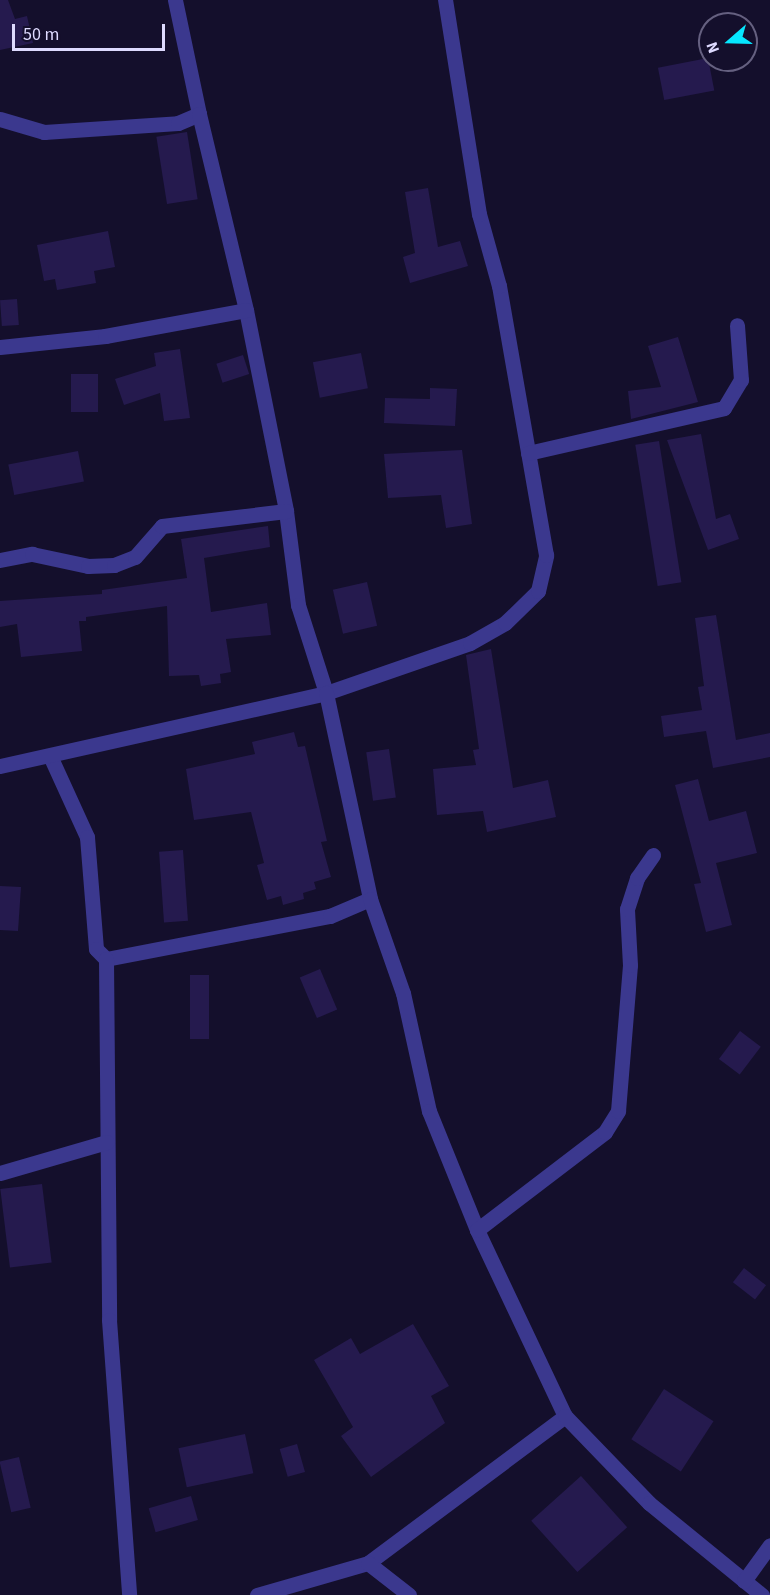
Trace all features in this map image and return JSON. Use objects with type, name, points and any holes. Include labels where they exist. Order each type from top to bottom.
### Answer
[{"type":"street","points":[[175,0],[246,310],[286,511],[298,606],[326,693],[370,899],[404,993],[429,1111],[477,1230],[565,1416],[650,1503],[762,1595]]},
{"type":"street","points":[[0,766],[51,758],[326,693],[470,643],[505,623],[538,591],[546,555],[499,286],[479,214],[445,0]]},
{"type":"street","points":[[0,119],[44,132],[178,123],[200,114]]},
{"type":"street","points":[[0,347],[105,336],[246,310]]},
{"type":"street","points":[[528,453],[724,408],[741,380],[737,324]]},
{"type":"street","points":[[0,560],[32,554],[88,566],[114,565],[135,557],[162,526],[286,511]]},
{"type":"street","points":[[51,758],[87,837],[96,949],[106,959],[109,1320],[129,1595]]},
{"type":"street","points":[[477,1230],[605,1132],[618,1111],[630,965],[627,909],[637,878],[653,855]]},
{"type":"street","points":[[106,959],[330,916],[370,899]]},
{"type":"street","points":[[0,1173],[107,1142]]},
{"type":"street","points":[[257,1595],[368,1563],[565,1416]]},
{"type":"street","points":[[744,1581],[770,1545]]},
{"type":"street","points":[[368,1563],[409,1595]]},
{"type":"building","points":[[0,0],[8,0],[15,19],[27,16],[33,43],[0,50]]},
{"type":"building","points":[[698,60],[698,72],[711,72],[714,90],[664,100],[658,68]]},
{"type":"building","points":[[187,132],[198,199],[167,204],[156,137]]},
{"type":"building","points":[[428,188],[438,247],[460,241],[468,266],[410,283],[403,257],[415,253],[405,192]]},
{"type":"building","points":[[108,231],[115,267],[94,271],[96,283],[57,290],[55,279],[44,281],[37,245]]},
{"type":"building","points":[[17,299],[19,325],[2,326],[0,300]]},
{"type":"building","points":[[678,337],[698,402],[631,419],[628,391],[661,387],[648,346]]},
{"type":"building","points":[[180,349],[190,418],[164,421],[160,393],[124,405],[115,379],[156,366],[154,353]]},
{"type":"building","points":[[361,353],[368,388],[320,398],[313,362]]},
{"type":"building","points":[[243,355],[249,374],[223,383],[216,364]]},
{"type":"building","points":[[71,374],[98,374],[98,412],[71,412]]},
{"type":"building","points":[[430,388],[457,389],[455,426],[384,423],[385,398],[430,399]]},
{"type":"building","points":[[701,434],[716,519],[730,514],[739,539],[708,550],[667,440]]},
{"type":"building","points":[[659,441],[681,582],[658,586],[635,445]]},
{"type":"building","points":[[462,450],[472,524],[446,528],[441,495],[388,498],[384,454]]},
{"type":"building","points":[[78,451],[84,481],[14,495],[8,465]]},
{"type":"building","points":[[268,526],[270,547],[204,558],[211,612],[267,603],[271,635],[226,639],[231,672],[220,674],[221,683],[201,686],[199,675],[169,676],[167,606],[86,617],[86,621],[79,621],[82,651],[21,657],[17,624],[0,627],[0,601],[102,594],[102,590],[187,578],[181,539]]},
{"type":"building","points":[[367,582],[377,626],[343,634],[333,590]]},
{"type":"building","points":[[716,615],[736,740],[770,733],[770,757],[713,768],[706,731],[664,737],[661,716],[702,710],[698,687],[704,686],[695,618]]},
{"type":"building","points":[[491,649],[513,788],[548,780],[556,817],[487,832],[483,811],[437,815],[433,769],[476,765],[473,750],[479,749],[466,655]]},
{"type":"building","points":[[294,732],[298,747],[305,746],[327,841],[321,842],[331,877],[314,882],[316,889],[303,893],[304,899],[283,905],[281,896],[267,900],[257,865],[264,863],[251,812],[194,820],[186,769],[255,754],[252,742]]},
{"type":"building","points":[[389,749],[396,798],[373,801],[366,752]]},
{"type":"building","points":[[698,779],[709,821],[746,811],[757,853],[716,863],[732,925],[706,932],[694,884],[701,883],[675,785]]},
{"type":"building","points":[[183,850],[188,921],[164,923],[159,852]]},
{"type":"building","points":[[0,886],[21,887],[18,931],[0,930]]},
{"type":"building","points":[[320,969],[337,1010],[317,1018],[300,978]]},
{"type":"building","points":[[190,975],[209,975],[209,1039],[190,1039]]},
{"type":"building","points":[[740,1031],[761,1047],[740,1075],[719,1059]]},
{"type":"building","points":[[42,1184],[52,1262],[10,1268],[0,1189]]},
{"type":"building","points":[[744,1268],[766,1285],[755,1299],[733,1282]]},
{"type":"building","points":[[413,1324],[449,1386],[431,1396],[445,1423],[371,1477],[341,1436],[353,1427],[314,1360],[351,1338],[360,1354]]},
{"type":"building","points":[[664,1389],[713,1421],[681,1471],[631,1439]]},
{"type":"building","points":[[245,1434],[253,1473],[187,1487],[178,1448]]},
{"type":"building","points":[[297,1444],[305,1472],[288,1477],[280,1449]]},
{"type":"building","points":[[19,1457],[31,1508],[11,1512],[0,1461]]},
{"type":"building","points":[[581,1476],[627,1527],[577,1572],[531,1521]]},
{"type":"building","points":[[191,1496],[198,1520],[156,1532],[149,1508]]}]
